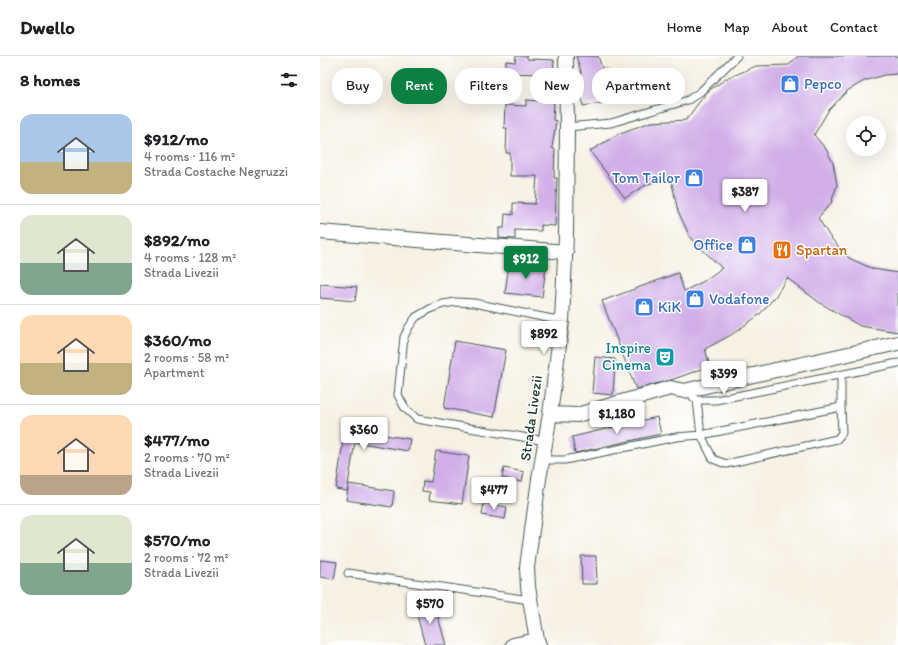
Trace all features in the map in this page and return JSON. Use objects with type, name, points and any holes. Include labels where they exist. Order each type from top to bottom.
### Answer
[{"type":"street","name":"Strada Livezii","points":[[513,645],[538,642],[528,587],[527,568],[562,321],[566,252],[566,56]]},
{"type":"street","points":[[320,232],[566,252]]},
{"type":"street","points":[[550,414],[577,415],[670,388],[684,391],[898,343]]},
{"type":"lane","points":[[567,127],[611,123],[688,100],[700,92],[737,56]]},
{"type":"lane","points":[[546,441],[417,419],[405,408],[398,395],[404,338],[409,327],[416,318],[432,308],[443,304],[456,302],[474,303],[562,321]]},
{"type":"lane","points":[[684,391],[696,400],[716,400],[898,363]]},
{"type":"lane","points":[[696,400],[701,435],[708,451],[714,459],[726,464],[838,439],[842,433],[841,375]]},
{"type":"lane","points":[[543,460],[564,460],[676,437],[701,435],[841,407]]},
{"type":"lane","points":[[348,573],[530,600]]},
{"type":"building","points":[[516,56],[527,56],[527,59],[554,60],[554,68],[530,68],[530,74],[522,73],[522,68],[505,68],[506,61],[515,62]]},
{"type":"building","points":[[576,56],[598,56],[602,68],[592,68],[592,104],[595,104],[583,106],[584,68],[580,68]]},
{"type":"building","points":[[798,56],[898,56],[898,74],[884,75],[864,81],[847,91],[828,111],[814,135],[826,149],[833,163],[837,185],[831,203],[818,218],[830,237],[849,258],[873,269],[898,273],[898,332],[860,326],[820,303],[787,278],[775,297],[759,315],[731,335],[705,349],[710,366],[671,380],[636,389],[602,301],[678,273],[684,291],[704,281],[722,268],[691,239],[678,211],[670,175],[644,186],[625,198],[590,151],[620,133],[651,122],[686,120],[708,91],[726,79],[756,66],[789,65]]},
{"type":"building","points":[[526,100],[530,100],[530,104],[554,104],[553,120],[556,121],[552,148],[555,149],[554,178],[557,178],[555,226],[541,225],[541,231],[515,230],[515,239],[499,238],[499,228],[504,228],[505,214],[513,215],[513,203],[535,204],[537,176],[510,176],[510,153],[506,153],[507,128],[504,128],[505,105],[526,106]]},
{"type":"building","points":[[509,263],[546,267],[542,297],[505,293]]},
{"type":"building","points":[[320,284],[357,287],[355,301],[320,298]]},
{"type":"building","points":[[455,341],[506,350],[494,417],[444,408]]},
{"type":"building","points":[[595,357],[615,359],[613,395],[592,393]]},
{"type":"building","points":[[657,417],[661,434],[575,453],[572,437]]},
{"type":"building","points":[[345,429],[410,439],[408,451],[355,442],[347,491],[336,489]]},
{"type":"building","points":[[436,451],[469,456],[462,504],[429,500],[430,492],[422,491],[423,481],[431,482]]},
{"type":"building","points":[[504,468],[524,472],[522,482],[502,478]]},
{"type":"building","points":[[349,484],[394,491],[392,507],[346,500]]},
{"type":"building","points":[[484,503],[507,507],[505,519],[482,515]]},
{"type":"building","points":[[581,556],[596,556],[597,584],[582,584]]},
{"type":"building","points":[[320,560],[337,562],[334,579],[320,577]]},
{"type":"building","points":[[434,603],[446,645],[425,645],[415,608]]},
{"type":"place","name":"Pepco","points":[[790,84]]},
{"type":"place","name":"Tom Tailor","points":[[694,178]]},
{"type":"place","name":"Office","points":[[747,245]]},
{"type":"place","name":"Spartan","points":[[782,250]]},
{"type":"place","name":"Vodafone","points":[[695,299]]},
{"type":"place","name":"KiK","points":[[644,307]]},
{"type":"place","name":"Inspire Cinema","points":[[665,357]]}]
